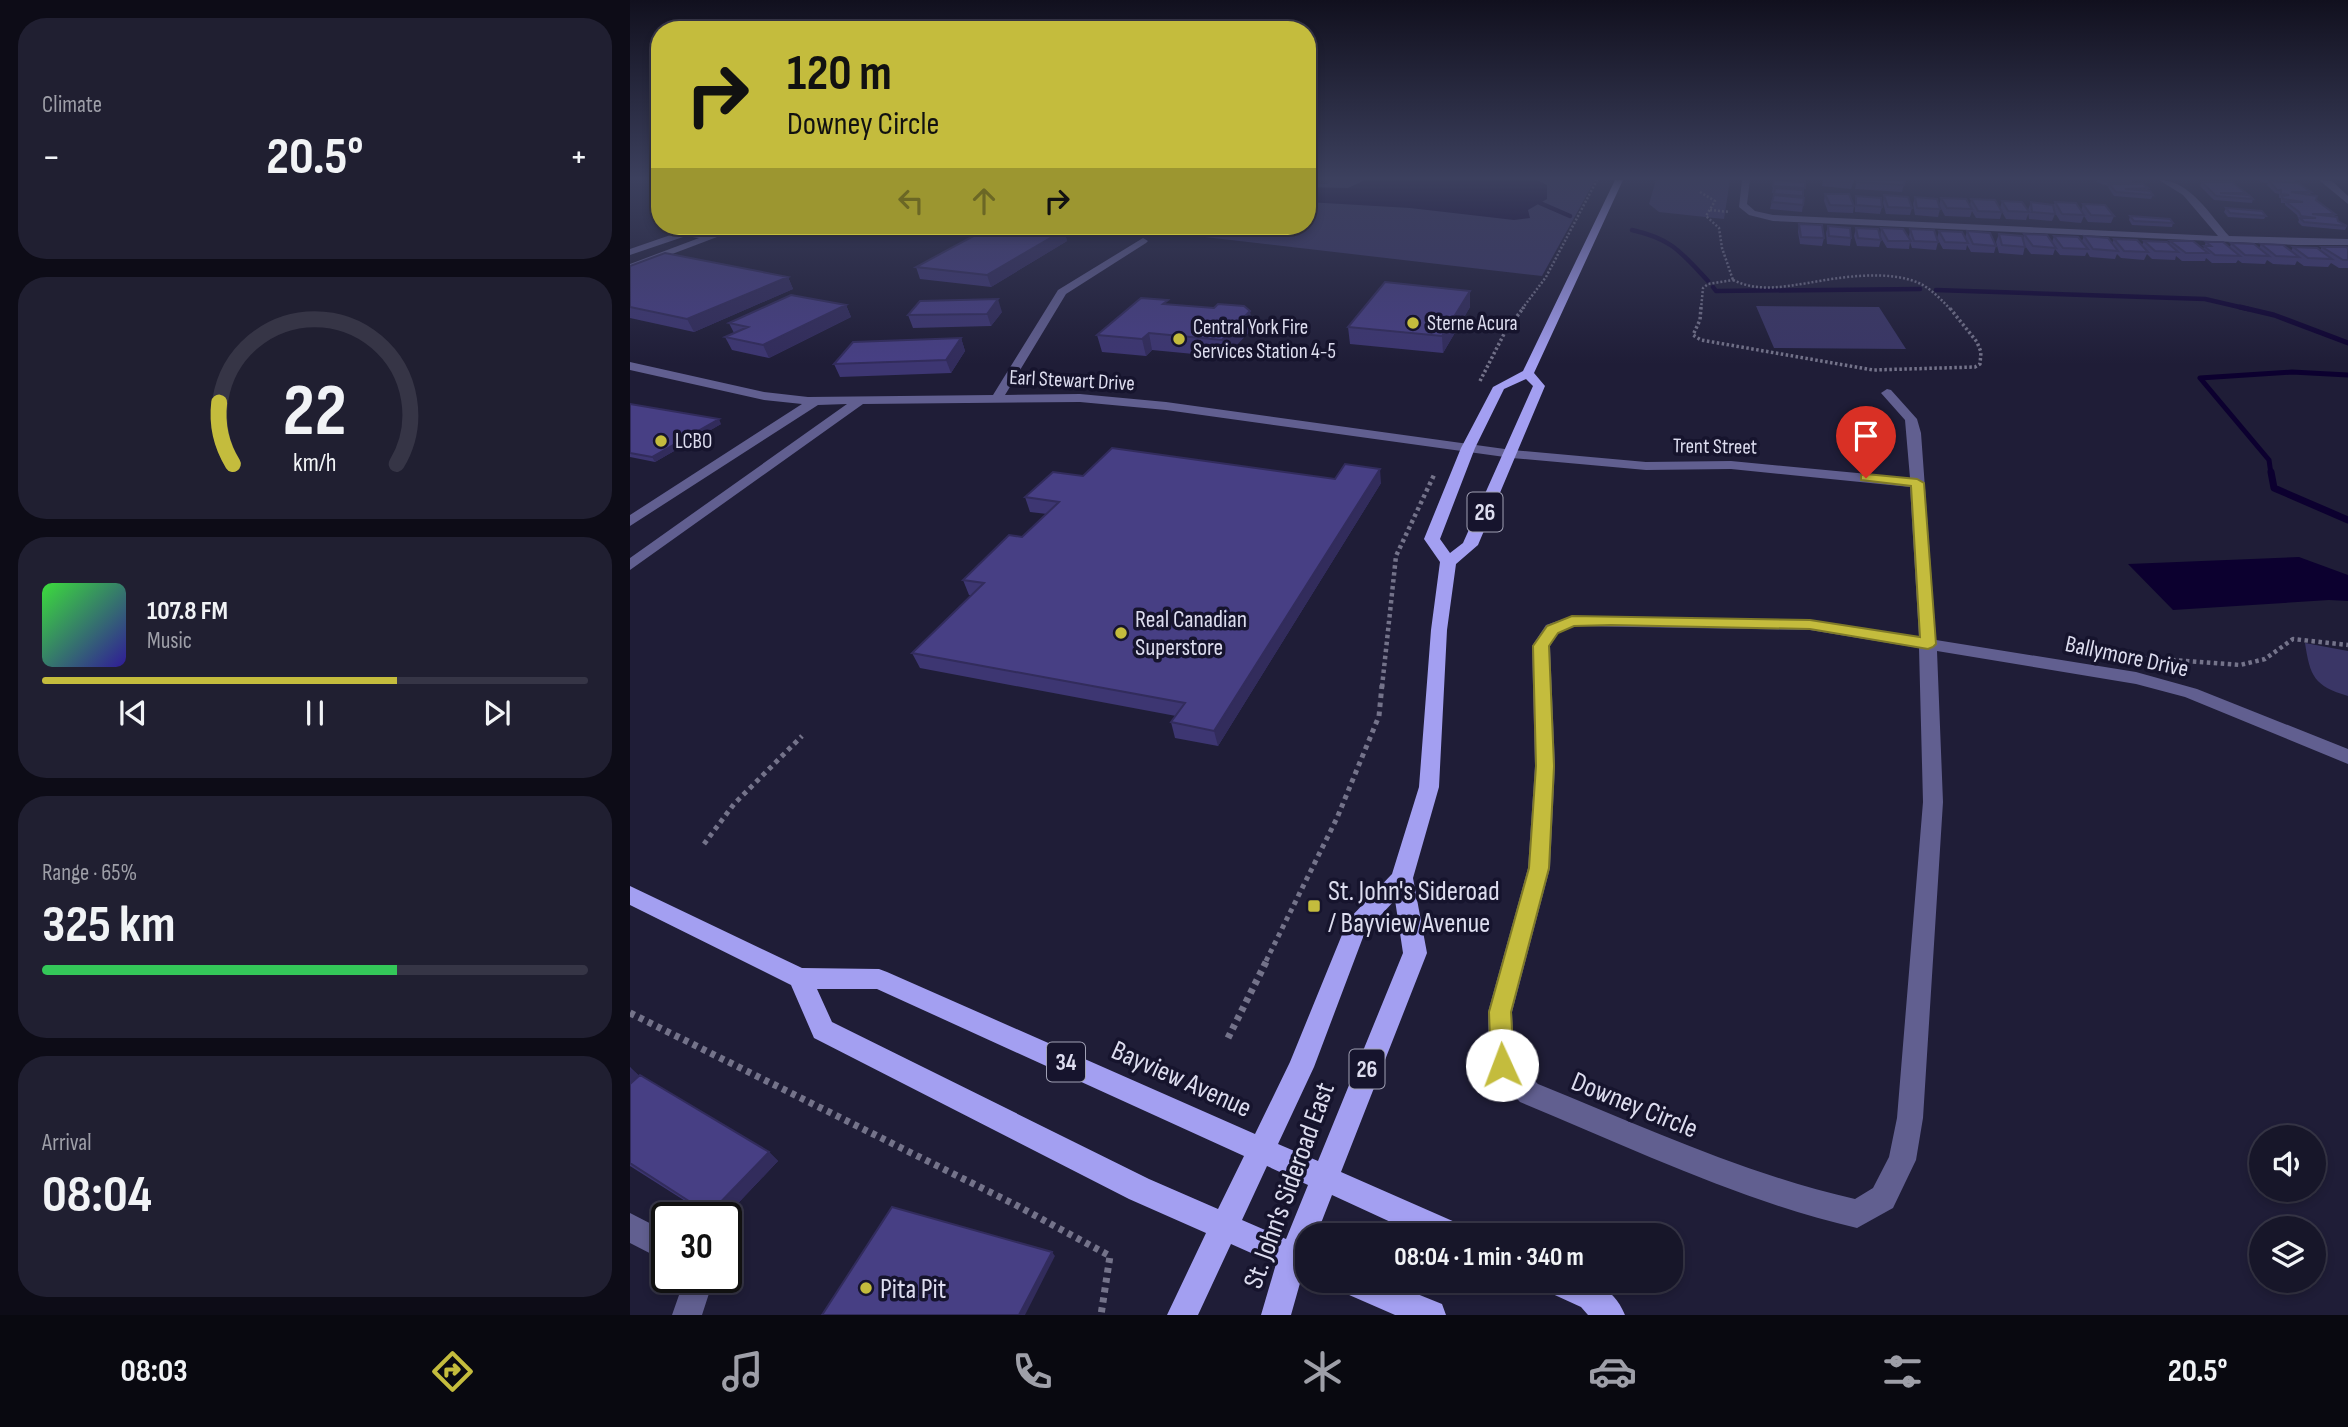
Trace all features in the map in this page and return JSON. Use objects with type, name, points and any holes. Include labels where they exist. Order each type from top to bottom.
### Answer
[{"type":"main road","points":[[1528,373],[1590,241]]},
{"type":"main road","name":"St. John's Sideroad East","points":[[1311,1223],[1325,1177],[1415,953],[1402,878],[1429,787],[1439,630],[1448,562],[1433,539],[1468,448],[1499,387],[1528,373]]},
{"type":"main road","name":"26","points":[[1448,562],[1470,545],[1512,454],[1539,386],[1528,373]]},
{"type":"main road","name":"St. John's Sideroad East","points":[[1182,1315],[1301,1067],[1356,927],[1402,878]]},
{"type":"main road","name":"Bayview Avenue","points":[[630,894],[800,978],[879,979],[1426,1223]]},
{"type":"main road","points":[[800,978],[823,1030],[1139,1189],[1295,1258]]},
{"type":"main road","name":"St. John's Sideroad East","points":[[1276,1315],[1295,1271]]},
{"type":"main road","points":[[1379,1293],[1431,1315]]},
{"type":"main road","points":[[1582,1293],[1591,1297],[1610,1315]]},
{"type":"street","points":[[630,253],[662,241]]},
{"type":"street","points":[[630,267],[698,241]]},
{"type":"street","points":[[998,397],[1062,292],[1142,241]]},
{"type":"street","points":[[2322,241],[2348,242]]},
{"type":"street","name":"Earl Stewart Drive","points":[[630,366],[764,396],[815,401],[1080,398],[1166,406],[1512,454]]},
{"type":"street","points":[[630,377],[647,370]]},
{"type":"street","name":"Downey Circle","points":[[1887,393],[1910,419],[1914,433],[1928,644],[1933,802],[1911,1106],[1902,1160],[1883,1198],[1857,1214],[1818,1205],[1738,1178],[1529,1093],[1502,1065],[1500,1012],[1539,868],[1545,766],[1541,646],[1552,629],[1572,621],[1810,625],[1928,644]]},
{"type":"street","points":[[630,565],[861,400]]},
{"type":"street","points":[[630,522],[815,401]]},
{"type":"street","name":"Trent Street","points":[[1512,454],[1646,466],[1731,464],[1917,483]]},
{"type":"street","name":"Ballymore Drive","points":[[1928,644],[2111,674],[2192,694],[2348,757]]},
{"type":"street","points":[[630,1227],[651,1239]]},
{"type":"street","points":[[687,1315],[695,1293]]},
{"type":"path","points":[[1476,390],[1504,332],[1546,277],[1565,241]]},
{"type":"path","points":[[1721,241],[1733,280]]},
{"type":"path","points":[[1846,277],[1906,280],[1923,285],[1955,314],[1976,339],[1983,355],[1980,364],[1975,368],[1873,370],[1701,340],[1693,335],[1700,320],[1703,288],[1708,284],[1733,280],[1767,289],[1846,277]]},
{"type":"path","points":[[1228,1038],[1337,818],[1379,716],[1396,556],[1439,466]]},
{"type":"path","points":[[2111,674],[2123,658],[2148,655],[2226,664],[2258,663],[2293,639],[2348,645]]},
{"type":"path","points":[[704,844],[734,804],[802,736]]},
{"type":"path","points":[[630,1013],[1002,1198],[1110,1256],[1101,1315]]},
{"type":"shaded area","points":[[1242,241],[1561,241],[1542,276]]},
{"type":"shaded area","points":[[1756,306],[1879,307],[1906,349],[1774,348]]},
{"type":"shaded area","points":[[2299,557],[2348,575],[2348,601],[2173,610],[2128,564]]},
{"type":"shaded area","points":[[2305,643],[2348,651],[2348,696],[2328,688],[2316,678],[2309,664]]},
{"type":"building","points":[[964,241],[1045,241],[987,275],[916,267]]},
{"type":"building","points":[[1972,241],[1994,241],[1996,246],[1973,244]]},
{"type":"building","points":[[2001,241],[2023,241],[2025,247],[2002,245]]},
{"type":"building","points":[[2030,241],[2051,241],[2056,248],[2033,246]]},
{"type":"building","points":[[2058,241],[2082,241],[2088,249],[2063,248]]},
{"type":"building","points":[[2088,241],[2111,241],[2118,251],[2093,249]]},
{"type":"building","points":[[2116,241],[2138,241],[2148,252],[2124,251]]},
{"type":"building","points":[[2144,241],[2167,242],[2178,252],[2155,251]]},
{"type":"building","points":[[2170,241],[2193,241],[2208,253],[2186,253]]},
{"type":"building","points":[[2206,242],[2223,242],[2240,256],[2215,255],[2204,246],[2211,246]]},
{"type":"building","points":[[2231,243],[2254,244],[2269,256],[2245,255]]},
{"type":"building","points":[[2261,244],[2283,245],[2299,257],[2276,256]]},
{"type":"building","points":[[2293,247],[2317,248],[2332,259],[2308,258]]},
{"type":"building","points":[[2322,247],[2348,248],[2348,260],[2343,260]]},
{"type":"building","points":[[665,253],[788,277],[687,319],[630,307],[630,266]]},
{"type":"building","points":[[1385,282],[1470,291],[1442,336],[1348,327]]},
{"type":"building","points":[[791,295],[846,305],[763,345],[725,337],[748,327],[729,323]]},
{"type":"building","points":[[1141,298],[1168,300],[1163,304],[1214,308],[1218,304],[1244,306],[1250,311],[1222,340],[1149,333],[1142,339],[1097,335]]},
{"type":"building","points":[[998,299],[987,314],[908,315],[920,301]]},
{"type":"building","points":[[961,338],[946,360],[834,364],[853,342]]},
{"type":"building","name":"LCBO","points":[[630,404],[719,419],[652,457],[630,453]]},
{"type":"building","name":"Real Canadian Superstore","points":[[1112,448],[1335,479],[1345,464],[1380,469],[1214,731],[1171,722],[1185,703],[912,653],[984,583],[963,580],[1009,535],[1022,537],[1059,502],[1025,497],[1053,472],[1083,476]]},
{"type":"building","points":[[640,1075],[769,1152],[721,1202],[690,1202],[630,1163],[630,1084]]},
{"type":"building","points":[[892,1207],[1052,1252],[1019,1315],[822,1315]]},
{"type":"waterway","points":[[1665,241],[1708,281]]},
{"type":"waterway","points":[[1713,287],[1716,291],[1920,289]]},
{"type":"waterway","points":[[1936,290],[2205,299],[2248,309]]},
{"type":"waterway","points":[[2240,307],[2274,315],[2348,343]]},
{"type":"waterway","points":[[2271,474],[2269,460],[2200,378],[2292,372],[2348,375]]},
{"type":"waterway","points":[[2271,472],[2274,488],[2348,520]]},
{"type":"place","name":"Sterne Acura","points":[[1413,323]]},
{"type":"place","name":"Central York Fire Services Station 4-5","points":[[1179,339]]},
{"type":"place","name":"LCBO","points":[[661,441]]},
{"type":"place","name":"Real Canadian Superstore","points":[[1121,633]]},
{"type":"place","name":"St. John's Sideroad / Bayview Avenue","points":[[1314,906]]},
{"type":"place","name":"Pita Pit","points":[[866,1288]]},
{"type":"route","points":[[1502,1065],[1500,1012],[1539,868],[1545,766],[1541,646],[1552,629],[1572,621],[1810,625],[1928,644],[1917,483],[1866,478]]}]
